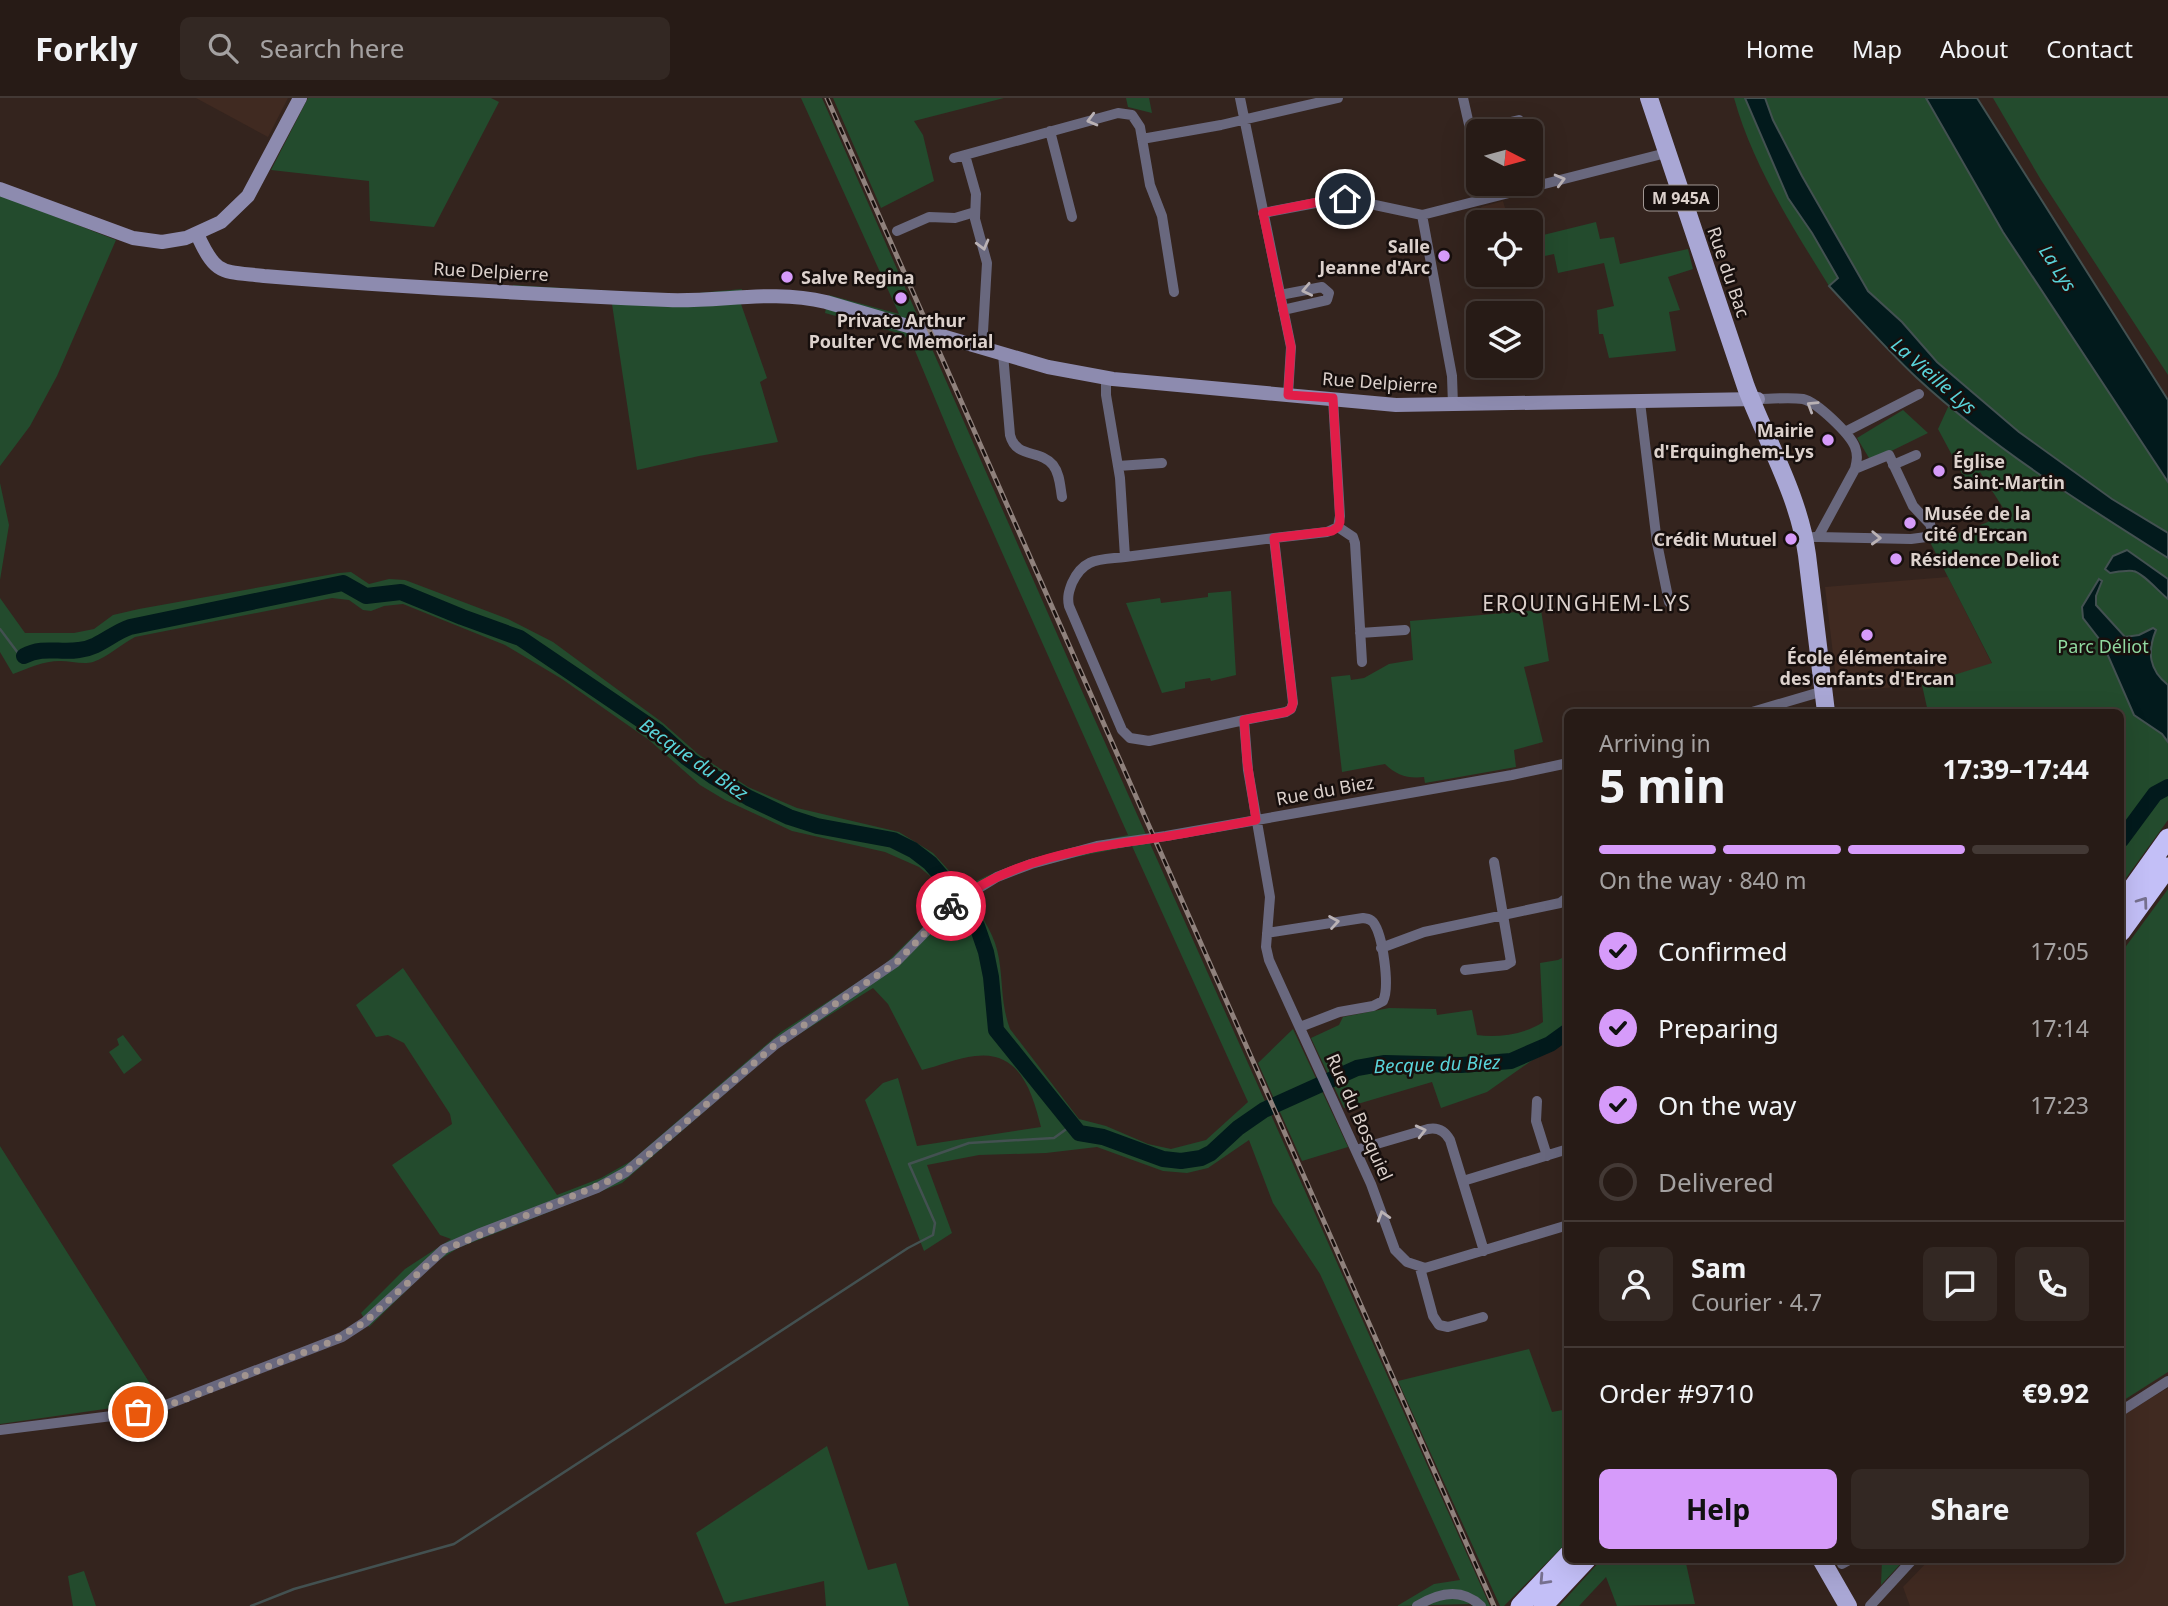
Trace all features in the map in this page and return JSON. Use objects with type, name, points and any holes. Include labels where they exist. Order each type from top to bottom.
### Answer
[{"type":"highway","points":[[2124,927],[2161,867],[2168,838]]},
{"type":"highway","points":[[2124,901],[2161,867]]},
{"type":"highway","points":[[1521,1606],[1564,1559]]},
{"type":"highway","points":[[1543,1606],[1583,1563]]},
{"type":"main road","name":"Rue du Bac","points":[[1649,98],[1730,341],[1754,399]]},
{"type":"main road","name":"M 945A","points":[[1754,399],[1811,537],[1827,690],[1826,709]]},
{"type":"main road","name":"M 945A","points":[[1827,690],[1832,709]]},
{"type":"main road","points":[[1823,1563],[1848,1606]]},
{"type":"street","points":[[0,189],[140,240],[170,242],[197,234],[221,222],[248,196],[300,98]]},
{"type":"street","points":[[1240,98],[1291,347],[1288,395]]},
{"type":"street","points":[[1142,139],[1202,129],[1338,98]]},
{"type":"street","points":[[1463,98],[1468,119]]},
{"type":"street","points":[[982,349],[987,262],[975,212],[976,194],[960,156],[1125,113],[1137,120],[1150,185],[1162,216],[1174,292]]},
{"type":"street","points":[[1049,131],[1072,217]]},
{"type":"street","points":[[1263,213],[1342,198],[1422,215],[1666,153]]},
{"type":"street","points":[[897,231],[929,217],[955,218],[975,212]]},
{"type":"street","points":[[1422,215],[1452,376],[1452,405]]},
{"type":"street","name":"Rue Delpierre","points":[[197,234],[211,263],[229,272],[276,277],[667,300],[797,296],[826,302],[1059,370],[1106,379],[1396,405],[1754,399]]},
{"type":"street","points":[[1280,295],[1320,287],[1329,293],[1327,300],[1283,310]]},
{"type":"street","points":[[1003,354],[1013,444],[1019,450],[1045,458],[1052,464],[1059,479],[1062,497]]},
{"type":"street","points":[[1106,379],[1105,395],[1118,467],[1125,557]]},
{"type":"street","points":[[1845,432],[1919,394]]},
{"type":"street","points":[[1333,398],[1340,516],[1338,527]]},
{"type":"street","points":[[1754,399],[1806,400],[1845,432],[1856,449],[1855,469],[1811,537]]},
{"type":"street","points":[[1640,402],[1657,543],[1669,602]]},
{"type":"street","points":[[1893,465],[1916,455]]},
{"type":"street","points":[[1811,537],[1911,540],[1934,536],[1930,524],[1913,506],[1889,456],[1855,469]]},
{"type":"street","points":[[1118,467],[1162,463]]},
{"type":"street","points":[[1274,538],[1293,703],[1291,709],[1149,741],[1135,740],[1124,733],[1068,601],[1072,584],[1085,564],[1094,561],[1274,538],[1327,532],[1338,527]]},
{"type":"street","points":[[1338,527],[1353,537],[1355,543],[1362,662]]},
{"type":"street","points":[[1360,633],[1405,630]]},
{"type":"street","points":[[1762,709],[1827,690]]},
{"type":"street","name":"Rue du Bosquiel","points":[[1244,720],[1247,761],[1270,897],[1267,933],[1269,960],[1375,1192],[1395,1250],[1407,1262],[1420,1268]]},
{"type":"street","name":"Rue du Biez","points":[[0,1430],[112,1416],[166,1405],[342,1337],[365,1322],[444,1250],[490,1229],[597,1188],[626,1172],[776,1044],[897,962],[953,904],[997,877],[1075,852],[1564,764]]},
{"type":"street","points":[[1465,970],[1510,963],[1494,862]]},
{"type":"street","points":[[1381,948],[1424,932],[1564,900]]},
{"type":"street","points":[[1267,933],[1367,918],[1375,927],[1387,991],[1381,1003],[1339,1012],[1300,1027]]},
{"type":"street","points":[[1537,1101],[1535,1121],[1547,1156]]},
{"type":"street","points":[[1356,1150],[1428,1129],[1436,1128],[1445,1132],[1450,1140],[1483,1251]]},
{"type":"street","points":[[1462,1181],[1564,1150]]},
{"type":"street","points":[[1483,1317],[1448,1327],[1439,1325],[1433,1316],[1420,1268],[1564,1226]]},
{"type":"street","points":[[2124,1409],[2168,1381]]},
{"type":"street","points":[[1870,1606],[1909,1563]]},
{"type":"street","points":[[1417,1606],[1437,1596],[1452,1593],[1470,1598],[1481,1606]]},
{"type":"shaded area","points":[[196,98],[288,98],[268,137]]},
{"type":"shaded area","points":[[1503,201],[1506,210],[1482,210],[1481,207]]},
{"type":"shaded area","points":[[1948,577],[1992,664],[1922,685],[1859,690],[1858,680],[1836,679],[1825,587]]},
{"type":"shaded area","points":[[2168,1388],[2168,1606],[1910,1606],[1903,1587],[1926,1563],[2124,1563],[2124,1414]]},
{"type":"green space","points":[[308,98],[491,98],[499,102],[434,227],[370,221],[369,181],[271,170]]},
{"type":"green space","points":[[801,98],[822,98],[1082,691],[1490,1606],[1397,1606],[1434,1584],[1460,1580],[1320,1274],[1273,1203],[1249,1140],[1208,1168],[1187,1173],[1163,1171],[1097,1147],[1046,1153],[979,1155],[927,1165],[952,1233],[924,1251],[865,1100],[883,1083],[898,1078],[917,1146],[1041,1127],[1028,1088],[1013,1067],[1003,1060],[990,1056],[975,1056],[922,1070],[888,1004],[873,988],[780,1046],[622,1183],[458,1248],[436,1262],[369,1327],[361,1313],[405,1269],[451,1239],[440,1235],[392,1165],[452,1124],[450,1114],[404,1043],[388,1035],[376,1037],[356,1005],[403,968],[557,1195],[601,1178],[631,1161],[781,1032],[884,965],[949,901],[935,880],[919,867],[885,852],[792,831],[725,800],[700,785],[649,740],[562,679],[505,645],[403,604],[384,606],[371,611],[363,610],[349,600],[332,598],[135,637],[93,662],[48,662],[13,674],[0,652],[0,598],[25,633],[74,633],[94,629],[113,615],[139,609],[339,573],[351,572],[369,584],[389,579],[405,580],[508,619],[553,642],[663,723],[698,754],[748,787],[797,808],[899,832],[933,853],[964,887],[1003,869],[1044,855],[1128,835],[956,449],[911,341],[902,334],[825,313],[829,295],[899,314]],"holes":[[[1132,846],[1248,1102],[1206,1140],[1171,1149],[1148,1144],[1106,1126],[1079,1119],[1010,1029],[995,943],[971,900],[1004,879],[1025,871]]]},
{"type":"green space","points":[[833,98],[1004,98],[914,121],[923,135],[934,181],[881,208]]},
{"type":"green space","points":[[1126,98],[1149,98],[1152,113],[1128,107]]},
{"type":"green space","points":[[1734,98],[1745,98],[1788,198],[1838,278],[1829,286],[1763,172]]},
{"type":"green space","points":[[1765,98],[1926,98],[2003,232],[2168,482],[2168,533],[2112,499],[2019,432],[1937,362],[1902,322],[1868,291],[1802,176],[1773,120]]},
{"type":"green space","points":[[1993,98],[2168,98],[2168,375],[2041,180]]},
{"type":"green space","points":[[0,195],[116,240],[57,376],[30,426],[0,466]]},
{"type":"green space","points":[[1596,222],[1600,239],[1614,237],[1620,264],[1688,249],[1693,269],[1668,277],[1680,310],[1669,312],[1676,351],[1609,358],[1603,334],[1599,334],[1597,310],[1614,306],[1604,263],[1558,273],[1554,254],[1543,256],[1543,235]]},
{"type":"green space","points":[[513,285],[677,295],[742,289],[741,304],[767,378],[760,382],[778,442],[637,470],[612,304],[512,296]]},
{"type":"green space","name":"Parc Déliot","points":[[1949,405],[2061,490],[2168,558],[2168,820],[2124,881],[2124,709],[1927,709],[1922,685],[1992,663],[1930,542],[2007,514],[1980,472],[1968,485],[1938,429]]},
{"type":"green space","points":[[1903,410],[1928,433],[1873,460],[1869,458],[1857,438]]},
{"type":"green space","points":[[0,483],[9,525],[0,580]]},
{"type":"green space","points":[[1231,591],[1236,675],[1211,681],[1210,678],[1185,682],[1185,688],[1162,693],[1126,603],[1160,598],[1161,603]]},
{"type":"green space","points":[[1541,610],[1549,661],[1524,667],[1543,742],[1514,750],[1516,767],[1425,783],[1424,777],[1403,775],[1385,764],[1342,772],[1331,677],[1350,675],[1351,680],[1364,678],[1389,664],[1413,660],[1410,621]]},
{"type":"green space","points":[[2168,889],[2168,1372],[2124,1400],[2124,949]]},
{"type":"green space","points":[[1564,957],[1564,1038],[1487,1092],[1441,1108],[1432,1082],[1344,1108],[1311,1038],[1339,1025],[1343,1017],[1389,1008],[1436,1009],[1437,1015],[1472,1010],[1477,1035],[1494,1036],[1528,1030],[1543,1022],[1540,963]]},
{"type":"green space","points":[[1293,1029],[1348,1147],[1302,1161],[1258,1063]]},
{"type":"green space","points":[[123,1035],[142,1060],[124,1074],[109,1052],[119,1045],[117,1039]]},
{"type":"green space","points":[[0,1146],[161,1401],[0,1424]]},
{"type":"green space","points":[[1529,1349],[1552,1412],[1564,1410],[1564,1545],[1504,1606],[1500,1606],[1398,1381]]},
{"type":"green space","points":[[827,1446],[868,1570],[896,1563],[909,1606],[826,1606],[824,1581],[725,1604],[696,1533]]},
{"type":"green space","points":[[1598,1563],[1686,1563],[1695,1604],[1617,1606],[1606,1577],[1579,1606],[1559,1606]]},
{"type":"green space","points":[[1882,1563],[1901,1563],[1881,1585]]},
{"type":"green space","points":[[84,1571],[96,1606],[73,1606],[68,1576]]},
{"type":"water","name":"La Vieille Lys","points":[[1745,98],[1765,98],[1773,120],[1802,176],[1868,291],[1902,322],[1937,362],[2019,432],[2112,499],[2168,533],[2168,558],[2070,495],[1946,404],[1883,344],[1829,286],[1838,278],[1788,198]]},
{"type":"water","name":"La Lys","points":[[1926,98],[1977,98],[2168,400],[2168,482],[2003,232]]},
{"type":"water","points":[[2127,550],[2168,579],[2168,599],[2137,572],[2110,573],[2105,569],[2113,556]]},
{"type":"water","points":[[2099,579],[2102,581],[2096,596],[2096,605],[2125,637],[2139,635],[2153,628],[2156,630],[2151,653],[2153,667],[2168,685],[2168,742],[2162,734],[2134,715],[2103,644],[2083,618],[2082,607]]},
{"type":"waterway","name":"Becque du Biez","points":[[24,656],[38,651],[86,649],[130,627],[343,583],[366,596],[401,592],[520,638],[657,731],[687,758],[714,777],[749,798],[789,817],[817,826],[893,840],[930,863],[956,893],[977,926],[991,977],[996,1030],[1079,1133],[1103,1137],[1163,1159],[1181,1161],[1201,1158],[1264,1110],[1357,1068],[1385,1063],[1461,1065],[1511,1061],[1550,1044],[1564,1034]]},
{"type":"waterway","name":"Becque du Biez","points":[[0,629],[18,653],[24,656]]},
{"type":"waterway","name":"Becque du Biez","points":[[2124,836],[2155,794],[2168,787]]},
{"type":"waterway","points":[[251,1606],[294,1589],[454,1544],[908,1248],[933,1235],[935,1223],[909,1164],[969,1143],[1054,1138],[1072,1125]]},
{"type":"railway","points":[[827,98],[1494,1606]]},
{"type":"way so far","points":[[138,1412],[178,1402],[333,1341],[365,1322],[420,1269],[452,1245],[597,1188],[618,1177],[647,1156],[776,1044],[897,962],[951,906]]},
{"type":"place","name":"Salle Jeanne d'Arc","points":[[1444,256]]},
{"type":"place","name":"Salve Regina","points":[[787,277]]},
{"type":"place","name":"Private Arthur Poulter VC Memorial","points":[[901,298]]},
{"type":"place","name":"Mairie d'Erquinghem-Lys","points":[[1828,440]]},
{"type":"place","name":"Église Saint-Martin","points":[[1939,471]]},
{"type":"place","name":"Musée de la cité d'Ercan","points":[[1910,523]]},
{"type":"place","name":"Crédit Mutuel","points":[[1791,539]]},
{"type":"place","name":"Résidence Deliot","points":[[1896,559]]},
{"type":"place","name":"École élémentaire des enfants d'Ercan","points":[[1867,635]]},
{"type":"district","name":"ERQUINGHEM-LYS","points":[[1587,603]]},
{"type":"route","points":[[951,906],[989,880],[1042,861],[1097,846],[1256,820],[1244,720],[1286,712],[1291,709],[1293,703],[1274,538],[1332,531],[1340,522],[1333,398],[1288,395],[1291,347],[1263,213],[1345,199]]}]
